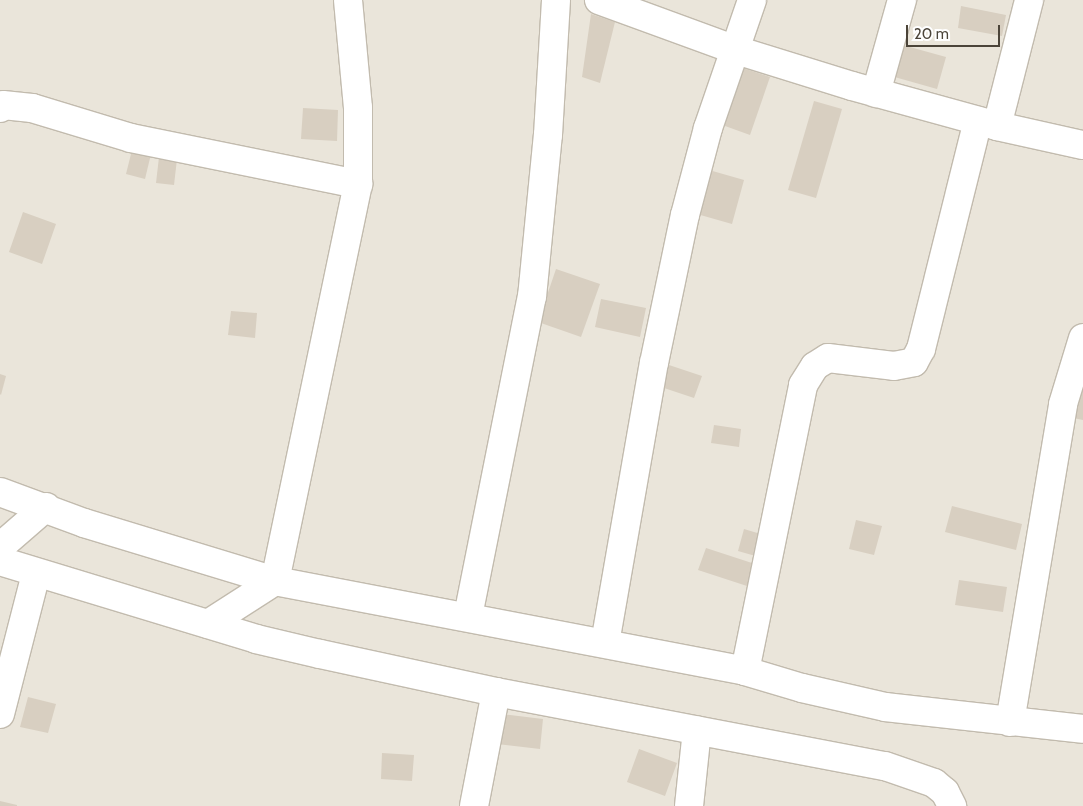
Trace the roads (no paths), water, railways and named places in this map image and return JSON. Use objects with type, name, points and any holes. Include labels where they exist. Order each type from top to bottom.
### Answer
[{"type":"street","points":[[208,624],[275,581],[358,184],[358,108],[348,0]]},
{"type":"street","points":[[468,616],[532,297],[548,135],[556,0]]},
{"type":"street","points":[[599,0],[736,50],[876,93],[987,124],[1083,145]]},
{"type":"street","points":[[605,643],[654,363],[685,215],[708,128],[752,0]]},
{"type":"street","points":[[876,93],[902,0]]},
{"type":"street","points":[[745,671],[803,385],[815,366],[828,358],[894,366],[914,362],[921,349],[987,124],[1029,0]]},
{"type":"street","points":[[0,108],[3,105],[32,108],[131,138],[358,184]]},
{"type":"street","points":[[1010,722],[1063,404],[1083,338]]},
{"type":"street","points":[[0,492],[46,507],[84,523],[275,581],[468,616],[745,671],[802,688],[885,707],[1083,729]]},
{"type":"street","points":[[0,547],[46,507]]},
{"type":"street","points":[[0,561],[36,574],[310,652],[496,692],[913,774],[934,783],[945,792],[952,806]]},
{"type":"street","points":[[0,714],[36,574]]},
{"type":"street","points":[[474,806],[496,692]]},
{"type":"street","points":[[689,806],[697,730]]}]
